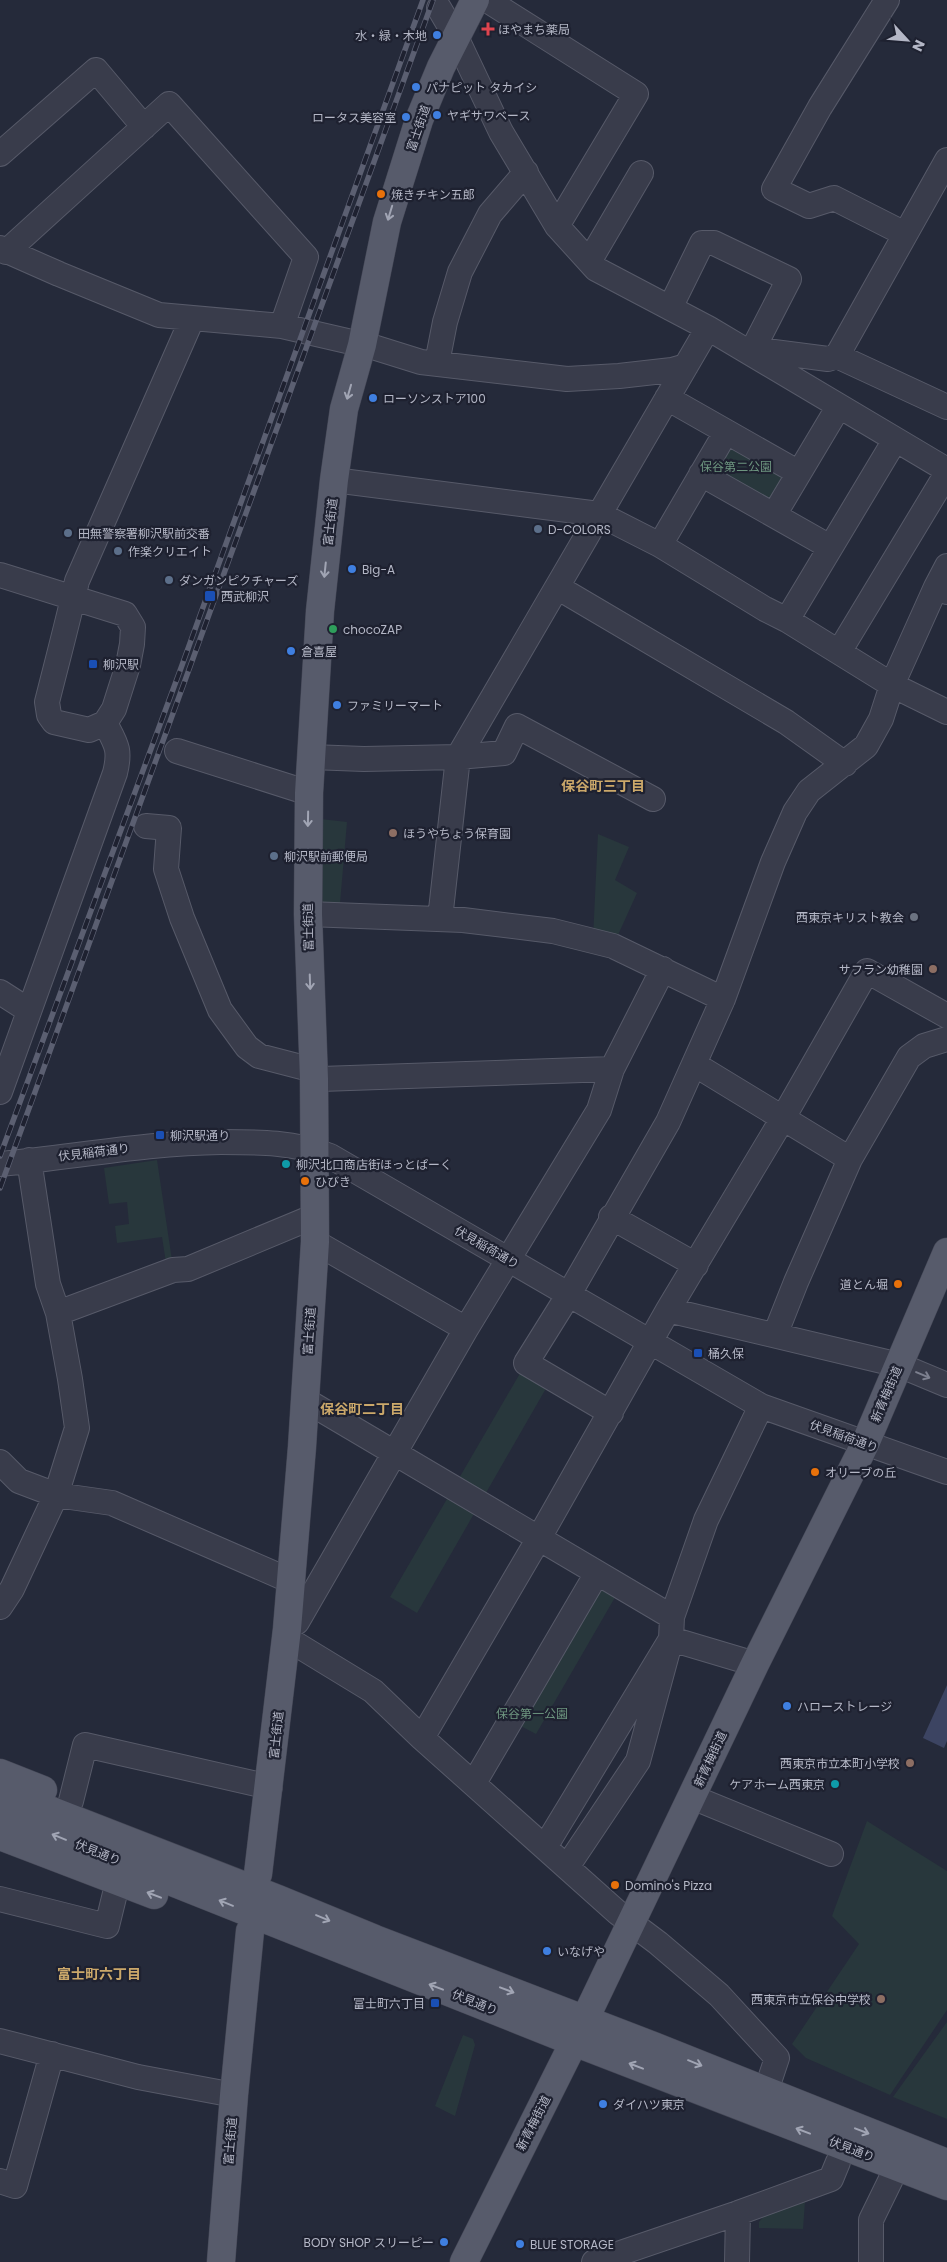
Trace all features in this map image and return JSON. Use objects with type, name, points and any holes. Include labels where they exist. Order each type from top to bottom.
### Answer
[{"type":"main road","name":"富士街道","points":[[258,1874],[270,1787],[287,1629],[305,1400],[315,1229],[317,1074],[308,914],[309,793],[320,611],[334,480],[344,409],[362,345],[387,222],[420,120],[474,0]]},
{"type":"main road","name":"新青梅街道","points":[[464,2262],[579,2031],[755,1664],[865,1444],[947,1252]]},
{"type":"main road","points":[[71,1801],[355,1911],[366,1920],[368,1949],[353,1964],[337,1968],[250,1931],[118,1881],[4,1805],[71,1801]]},
{"type":"main road","name":"伏見通り","points":[[4,1805],[368,1949],[465,1998],[579,2031],[766,2091],[947,2164]]},
{"type":"main road","name":"富士街道","points":[[221,2262],[234,2095],[250,1931]]},
{"type":"main road","name":"伏見通り","points":[[579,2031],[672,2080],[947,2186]]},
{"type":"main road","points":[[672,2080],[672,2089],[676,2097],[792,2147],[856,2166],[891,2179],[906,2182],[920,2175]]},
{"type":"street","points":[[486,0],[636,94],[557,226]]},
{"type":"street","points":[[887,0],[820,107],[774,189],[809,206],[834,198],[905,234]]},
{"type":"street","points":[[439,8],[456,37],[501,132],[557,226],[590,260],[596,269],[750,350],[947,472],[839,652]]},
{"type":"street","points":[[0,154],[96,70],[144,127]]},
{"type":"street","points":[[282,326],[306,257],[169,104],[3,250],[159,315],[282,326],[362,345],[421,362],[567,380],[672,370],[686,366]]},
{"type":"street","points":[[838,356],[947,160]]},
{"type":"street","points":[[437,363],[445,322],[460,272],[490,214],[526,172]]},
{"type":"street","points":[[590,260],[641,173]]},
{"type":"street","points":[[670,308],[702,243],[714,243],[789,279],[750,350]]},
{"type":"street","points":[[0,575],[73,599],[125,614],[133,627],[128,665],[114,709],[105,723],[89,730],[54,722],[49,715],[47,702],[73,599],[78,581],[192,319]]},
{"type":"street","points":[[440,919],[458,757],[708,328]]},
{"type":"street","points":[[750,350],[828,359],[838,356],[944,399]]},
{"type":"street","points":[[667,398],[799,473]]},
{"type":"street","points":[[774,515],[838,406]]},
{"type":"street","points":[[660,546],[726,432]]},
{"type":"street","points":[[787,620],[895,440]]},
{"type":"street","points":[[702,474],[830,547]]},
{"type":"street","points":[[334,480],[599,514],[660,546],[756,604],[787,620],[892,685],[947,712]]},
{"type":"street","points":[[611,1412],[526,1363],[569,1294],[668,1122],[724,999],[773,862],[795,812],[809,791],[866,746],[881,719],[892,685],[943,582]]},
{"type":"street","points":[[557,586],[786,722],[845,764]]},
{"type":"street","points":[[0,1092],[115,773],[119,757],[116,742],[105,723]]},
{"type":"street","points":[[311,757],[364,759],[458,757],[504,752],[517,726],[653,799]]},
{"type":"street","points":[[177,751],[309,793]]},
{"type":"street","points":[[146,826],[169,828],[166,869],[182,918],[220,1010],[247,1047],[259,1056],[317,1074],[612,1069]]},
{"type":"street","points":[[308,914],[440,919],[553,931],[613,946],[724,999]]},
{"type":"street","points":[[663,969],[612,1069],[598,1110],[466,1329],[298,1622],[287,1629],[291,1641],[373,1691],[422,1738],[630,1923],[658,1942],[719,1995],[777,2058],[766,2091]]},
{"type":"street","points":[[422,1738],[539,1538],[668,1310],[867,971],[947,1016]]},
{"type":"street","points":[[0,992],[28,1010]]},
{"type":"street","points":[[776,1335],[796,1282],[850,1159],[909,1057],[924,1046],[947,1039]]},
{"type":"street","points":[[694,1064],[850,1159]]},
{"type":"street","name":"伏見稲荷通り","points":[[0,1164],[132,1147],[190,1143],[266,1141],[315,1150],[330,1156],[761,1406],[947,1472]]},
{"type":"street","points":[[0,1607],[12,1590],[56,1495],[76,1428],[70,1379],[58,1313],[48,1284],[29,1160]]},
{"type":"street","points":[[612,1217],[696,1265]]},
{"type":"street","points":[[58,1313],[173,1270],[188,1269],[315,1229],[466,1329]]},
{"type":"street","points":[[668,1310],[899,1365],[947,1386]]},
{"type":"street","points":[[305,1400],[597,1573],[672,1628],[755,1664]]},
{"type":"street","points":[[567,1867],[638,1761],[672,1628],[706,1520],[761,1406]]},
{"type":"street","points":[[0,1462],[19,1481],[56,1495],[112,1503],[291,1581]]},
{"type":"street","points":[[474,1783],[597,1573]]},
{"type":"street","points":[[545,1847],[672,1628]]},
{"type":"street","points":[[71,1801],[85,1745],[270,1787]]},
{"type":"street","points":[[692,1797],[831,1854]]},
{"type":"street","points":[[0,1899],[107,1926],[118,1881]]},
{"type":"street","points":[[0,2040],[138,2077],[234,2095]]},
{"type":"street","points":[[0,2181],[15,2186],[52,2054]]},
{"type":"street","points":[[594,2262],[831,2179],[838,2162]]},
{"type":"street","points":[[871,2262],[871,2220],[891,2179]]},
{"type":"street","points":[[737,2262],[738,2213]]},
{"type":"green space","name":"保谷第二公園","points":[[726,432],[799,473],[774,515],[701,474]]},
{"type":"green space","points":[[312,818],[347,822],[339,915],[311,914]]},
{"type":"green space","points":[[598,834],[629,847],[615,880],[637,893],[613,946],[593,939]]},
{"type":"green space","points":[[157,1160],[173,1267],[167,1269],[162,1237],[117,1243],[115,1226],[129,1224],[127,1202],[109,1204],[104,1168]]},
{"type":"green space","points":[[526,1363],[552,1378],[417,1613],[390,1597]]},
{"type":"green space","name":"保谷第一公園","points":[[597,1573],[621,1587],[536,1734],[511,1721]]},
{"type":"green space","name":"西東京市立保谷中学校","points":[[867,1821],[947,1871],[947,2010],[890,2095],[806,2058],[792,2044],[859,1944],[832,1916]]},
{"type":"green space","points":[[947,2022],[947,2119],[893,2097]]},
{"type":"green space","points":[[463,2035],[473,2039],[475,2045],[455,2116],[435,2106]]},
{"type":"green space","points":[[805,2202],[803,2229],[759,2228],[759,2222],[764,2216]]},
{"type":"water","points":[[947,1685],[947,1741],[944,1748],[923,1738]]},
{"type":"railway","points":[[0,1156],[181,668],[423,0]]},
{"type":"railway","points":[[0,1188],[433,0]]},
{"type":"place","name":"ほやまち薬局","points":[[488,29]]},
{"type":"place","name":"水・緑・木地","points":[[437,35]]},
{"type":"place","name":"パナピット タカイシ","points":[[416,87]]},
{"type":"place","name":"ヤギサワベース","points":[[437,115]]},
{"type":"place","name":"ロータス美容室","points":[[406,117]]},
{"type":"place","name":"焼きチキン五郎","points":[[381,194]]},
{"type":"place","name":"ローソンストア100","points":[[373,398]]},
{"type":"place","name":"D-COLORS","points":[[538,529]]},
{"type":"place","name":"田無警察署柳沢駅前交番","points":[[68,533]]},
{"type":"place","name":"作楽クリエイト","points":[[118,551]]},
{"type":"place","name":"Big-A","points":[[352,569]]},
{"type":"place","name":"ダンガンピクチャーズ","points":[[169,580]]},
{"type":"place","name":"西武柳沢","points":[[210,596]]},
{"type":"place","name":"chocoZAP","points":[[333,629]]},
{"type":"place","name":"倉喜屋","points":[[291,651]]},
{"type":"place","name":"柳沢駅","points":[[93,664]]},
{"type":"place","name":"ファミリーマート","points":[[337,705]]},
{"type":"place","name":"ほうやちょう保育園","points":[[393,833]]},
{"type":"place","name":"柳沢駅前郵便局","points":[[274,856]]},
{"type":"place","name":"西東京キリスト教会","points":[[914,917]]},
{"type":"place","name":"サフラン幼稚園","points":[[933,969]]},
{"type":"place","name":"柳沢駅通り","points":[[160,1135]]},
{"type":"place","name":"柳沢北口商店街ほっとぱーく","points":[[286,1164]]},
{"type":"place","name":"ひびき","points":[[305,1181]]},
{"type":"place","name":"道とん堀","points":[[898,1284]]},
{"type":"place","name":"桶久保","points":[[698,1353]]},
{"type":"place","name":"オリーブの丘","points":[[815,1472]]},
{"type":"place","name":"ハローストレージ","points":[[787,1706]]},
{"type":"place","name":"西東京市立本町小学校","points":[[910,1763]]},
{"type":"place","name":"ケアホーム西東京","points":[[835,1784]]},
{"type":"place","name":"Domino's Pizza","points":[[615,1885]]},
{"type":"place","name":"いなげや","points":[[547,1951]]},
{"type":"place","name":"西東京市立保谷中学校","points":[[881,1999]]},
{"type":"place","name":"富士町六丁目","points":[[435,2003]]},
{"type":"place","name":"ダイハツ東京","points":[[603,2104]]},
{"type":"place","name":"BODY SHOP スリーピー","points":[[444,2242]]},
{"type":"place","name":"BLUE STORAGE","points":[[520,2244]]},
{"type":"district","name":"保谷町三丁目","points":[[603,786]]},
{"type":"district","name":"保谷町二丁目","points":[[362,1409]]},
{"type":"district","name":"富士町六丁目","points":[[99,1974]]}]
